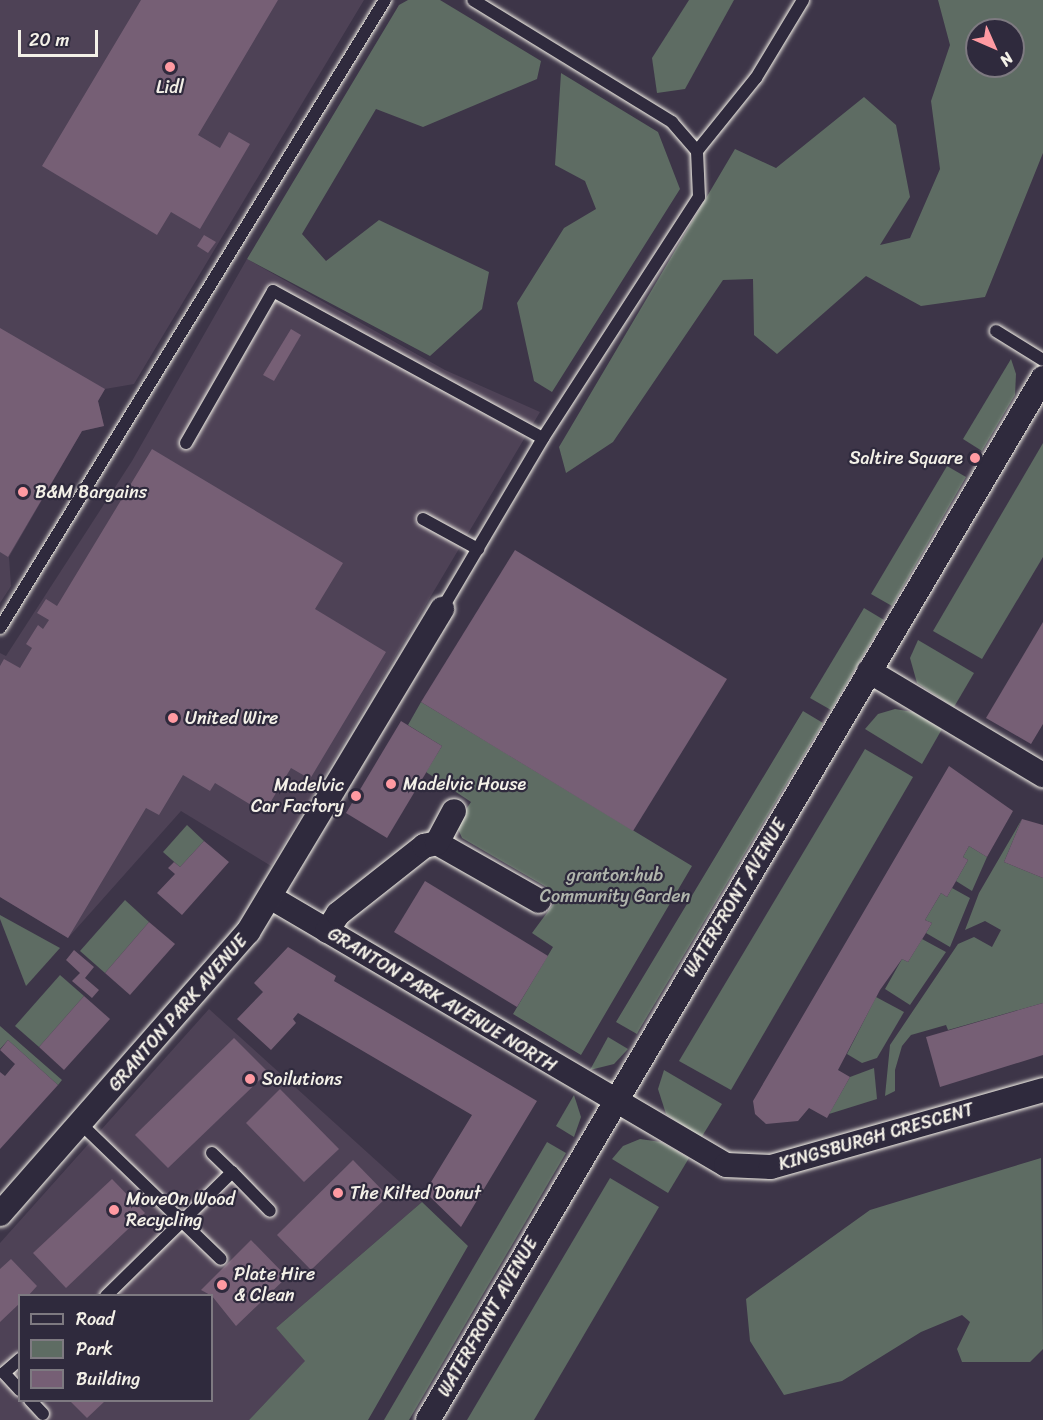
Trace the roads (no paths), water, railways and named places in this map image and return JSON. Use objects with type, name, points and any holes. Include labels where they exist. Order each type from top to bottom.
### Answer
[{"type":"street","name":"WATERFRONT AVENUE","points":[[428,1420],[1043,378]]},
{"type":"street","name":"GRANTON PARK AVENUE","points":[[0,1215],[227,960],[270,897],[442,609]]},
{"type":"street","points":[[869,671],[1043,775]]},
{"type":"street","points":[[437,843],[454,811]]},
{"type":"street","points":[[327,931],[347,907],[424,846],[437,843],[539,901]]},
{"type":"street","name":"GRANTON PARK AVENUE NORTH","points":[[270,897],[615,1101]]},
{"type":"street","name":"KINGSBURGH CRESCENT","points":[[615,1101],[726,1165],[771,1167],[1043,1090]]},
{"type":"lane","points":[[1,626],[385,0]]},
{"type":"lane","points":[[442,609],[543,438],[699,197],[697,151],[672,122],[473,0]]},
{"type":"lane","points":[[697,151],[756,78],[803,0]]},
{"type":"lane","points":[[186,443],[273,291],[543,438]]},
{"type":"lane","points":[[996,331],[1043,360]]},
{"type":"lane","points":[[423,519],[478,549]]},
{"type":"lane","points":[[81,1124],[221,1259]]},
{"type":"lane","points":[[212,1153],[270,1211]]},
{"type":"lane","points":[[108,1294],[231,1172]]},
{"type":"lane","points":[[18,1361],[4,1373],[18,1388]]},
{"type":"lane","points":[[31,1402],[43,1414]]},
{"type":"place","name":"Lidl","points":[[170,67]]},
{"type":"place","name":"Saltire Square","points":[[975,458]]},
{"type":"place","name":"B&M Bargains","points":[[23,492]]},
{"type":"place","name":"United Wire","points":[[173,718]]},
{"type":"place","name":"Madelvic House","points":[[391,784]]},
{"type":"place","name":"Madelvic Car Factory","points":[[356,796]]},
{"type":"place","name":"Soilutions","points":[[250,1079]]},
{"type":"place","name":"The Kilted Donut","points":[[338,1193]]},
{"type":"place","name":"MoveOn Wood Recycling","points":[[114,1210]]},
{"type":"place","name":"Plate Hire & Clean","points":[[222,1285]]},
{"type":"park label","name":"granton:hub Community Garden","points":[[615,886]]}]
